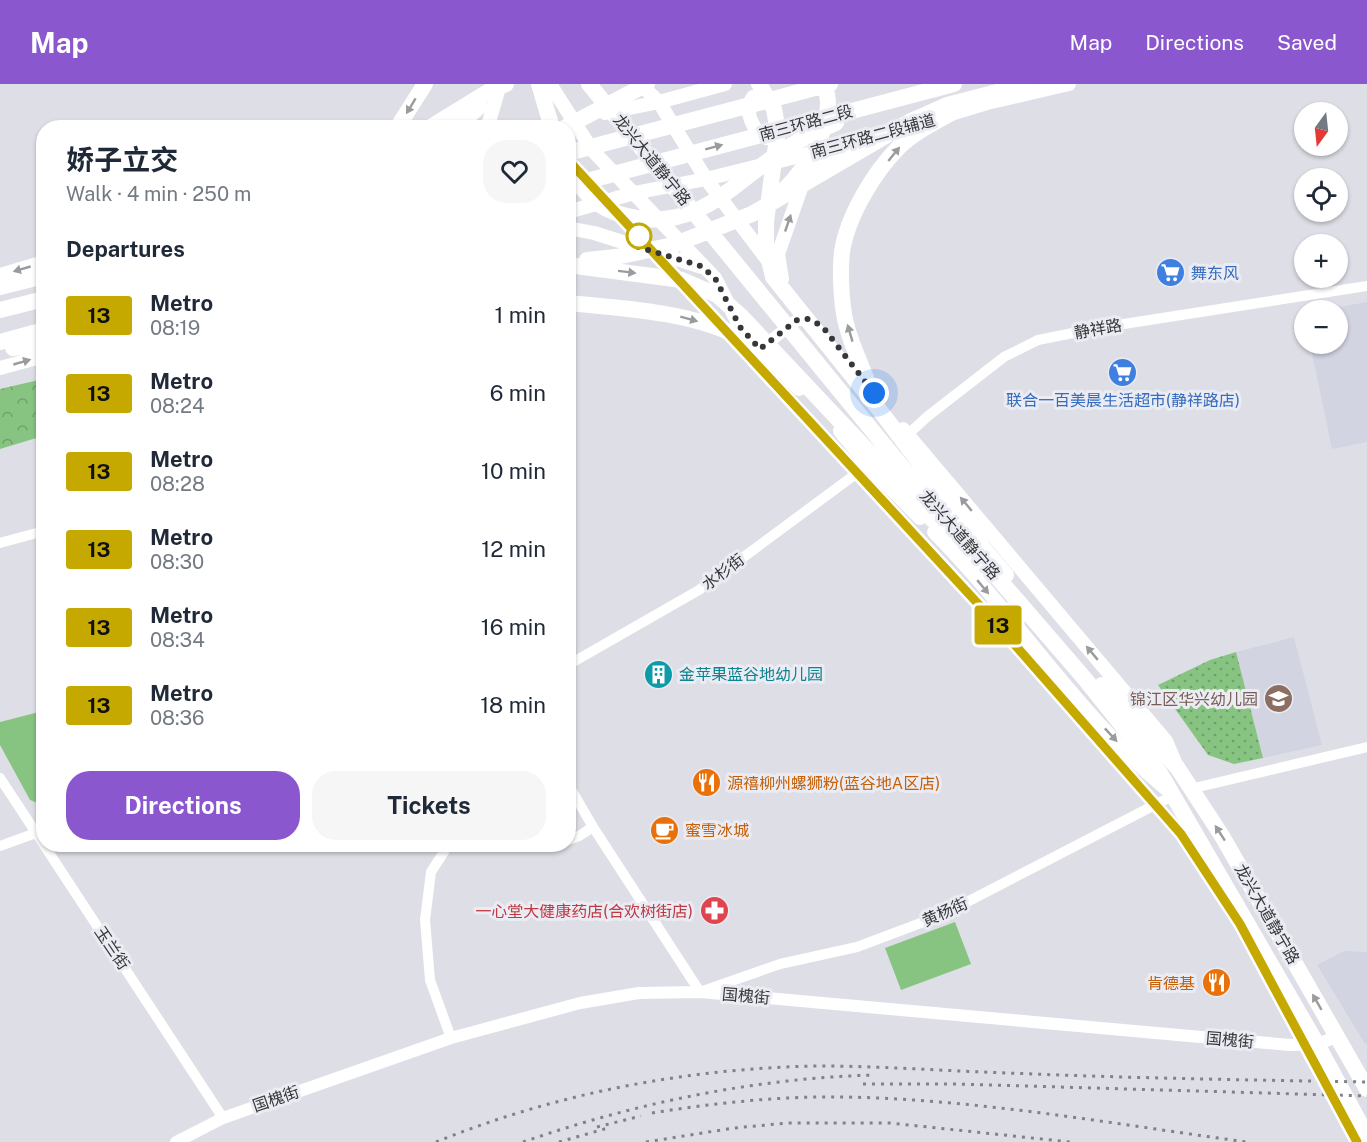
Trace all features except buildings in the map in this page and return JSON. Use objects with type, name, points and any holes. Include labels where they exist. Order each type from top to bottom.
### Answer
[{"type":"main road","points":[[402,120],[425,84]]},
{"type":"main road","points":[[490,120],[500,84]]},
{"type":"main road","points":[[442,120],[491,90],[506,84]]},
{"type":"main road","points":[[464,120],[486,101],[514,84]]},
{"type":"main road","points":[[539,84],[550,120]]},
{"type":"main road","points":[[550,84],[568,120]]},
{"type":"main road","name":"龙兴大道静宁路","points":[[589,84],[941,510],[981,544],[1083,666],[1177,767],[1222,836],[1367,1089]]},
{"type":"main road","name":"龙兴大道静宁路","points":[[601,84],[941,510],[967,553],[998,578],[1160,773],[1317,1044],[1367,1136]]},
{"type":"main road","points":[[640,84],[659,102],[706,179],[782,279],[908,435],[1166,741],[1177,767]]},
{"type":"main road","points":[[575,120],[647,84]]},
{"type":"main road","points":[[576,121],[725,84]]},
{"type":"main road","points":[[759,84],[774,109],[776,120],[777,137],[766,222],[766,246],[773,277],[878,408],[941,510]]},
{"type":"main road","points":[[764,84],[750,101],[749,119],[759,135],[789,147],[821,148]]},
{"type":"main road","points":[[773,202],[794,180],[819,141],[828,103],[824,84]]},
{"type":"main road","name":"南三环路二段","points":[[576,151],[830,84]]},
{"type":"main road","name":"南三环路二段","points":[[576,184],[954,84]]},
{"type":"main road","points":[[576,262],[616,257],[673,244],[752,214],[911,121],[947,105],[1028,84]]},
{"type":"main road","name":"南三环路二段辅道","points":[[576,210],[634,193],[706,179],[808,154],[821,148],[865,141],[987,103],[1069,84]]},
{"type":"main road","points":[[878,408],[852,342],[843,309],[842,250],[850,225],[868,186],[899,146],[965,104],[1004,90]]},
{"type":"main road","points":[[576,181],[588,197],[615,214],[663,220],[685,216],[706,206],[779,153],[812,134],[880,103]]},
{"type":"main road","points":[[576,131],[715,278],[740,327],[836,426],[867,464],[955,553],[1071,692],[1141,768],[1174,795]]},
{"type":"main road","points":[[782,279],[778,254],[807,171],[817,162],[865,141]]},
{"type":"main road","points":[[576,230],[701,266],[715,278]]},
{"type":"main road","points":[[0,275],[36,264]]},
{"type":"main road","points":[[576,264],[682,280],[717,295],[741,316],[799,378],[941,510]]},
{"type":"main road","points":[[0,287],[36,278]]},
{"type":"main road","points":[[0,310],[36,301]]},
{"type":"main road","points":[[576,304],[634,309],[686,318],[727,331],[765,352],[799,378]]},
{"type":"main road","points":[[0,342],[36,332]]},
{"type":"main road","points":[[0,349],[36,344]]},
{"type":"main road","points":[[0,369],[36,358]]},
{"type":"street","name":"静祥路","points":[[867,464],[887,452],[937,409],[1004,357],[1038,340],[1098,328],[1367,286]]},
{"type":"street","points":[[760,349],[797,320],[808,319],[822,326]]},
{"type":"street","name":"水杉街","points":[[576,662],[699,590],[867,464]]},
{"type":"street","points":[[0,543],[36,533]]},
{"type":"street","points":[[1190,789],[1367,747]]},
{"type":"street","name":"玉兰街","points":[[0,778],[36,827]]},
{"type":"street","name":"黄杨街","points":[[700,992],[780,964],[857,947],[942,915],[1174,795]]},
{"type":"street","points":[[576,798],[700,992]]},
{"type":"street","points":[[576,837],[593,827]]},
{"type":"street","points":[[0,846],[36,832]]},
{"type":"street","name":"玉兰街","points":[[52,852],[223,1118]]},
{"type":"street","points":[[444,852],[431,872],[425,920],[430,980],[451,1038]]},
{"type":"street","name":"国槐街","points":[[176,1142],[223,1118],[451,1038],[580,1003],[639,993],[700,992],[1279,1044],[1317,1044],[1337,1037]]},
{"type":"shaded area","points":[[1367,302],[1367,442],[1332,449],[1312,354],[1348,354],[1348,305]]},
{"type":"shaded area","name":"锦江区华兴幼儿园","points":[[1294,637],[1322,745],[1263,758],[1236,652]]},
{"type":"shaded area","points":[[1344,951],[1367,952],[1367,1044],[1317,965]]},
{"type":"green space","points":[[36,381],[36,438],[0,449],[0,389]]},
{"type":"green space","points":[[1236,652],[1263,758],[1234,764],[1208,755],[1158,685],[1210,660]]},
{"type":"green space","points":[[36,713],[36,802],[30,800],[0,745],[0,722]]},
{"type":"green space","points":[[955,922],[971,964],[901,990],[885,948]]},
{"type":"railway","points":[[436,1142],[529,1110],[624,1086],[721,1072],[770,1068],[843,1066],[1097,1076],[1367,1082]]},
{"type":"railway","points":[[523,1142],[652,1104],[696,1095],[785,1081],[875,1075]]},
{"type":"railway","points":[[863,1084],[957,1084],[1367,1096]]},
{"type":"railway","points":[[652,1113],[771,1099],[819,1097],[894,1099],[995,1107],[1247,1142]]},
{"type":"railway","points":[[597,1127],[641,1116]]},
{"type":"railway","points":[[646,1142],[734,1128],[788,1123],[890,1123],[1070,1142]]},
{"type":"railway","points":[[559,1142],[608,1128]]},
{"type":"metro line","name":"13","points":[[576,169],[993,620],[1181,834],[1240,924],[1357,1142]]},
{"type":"place","name":"舞东风","points":[[1170,273]]},
{"type":"place","name":"联合一百美晨生活超市(静祥路店)","points":[[1123,372]]},
{"type":"place","name":"金苹果蓝谷地幼儿园","points":[[658,674]]},
{"type":"place","name":"锦江区华兴幼儿园","points":[[1279,699]]},
{"type":"place","name":"源禧柳州螺狮粉(蓝谷地A区店)","points":[[706,783]]},
{"type":"place","name":"蜜雪冰城","points":[[664,830]]},
{"type":"place","name":"一心堂大健康药店(合欢树街店)","points":[[714,911]]},
{"type":"place","name":"肯德基","points":[[1216,983]]},
{"type":"route","points":[[639,236],[638,247],[701,266],[715,278],[740,327],[760,349],[797,320],[808,319],[822,326],[874,393]]}]
